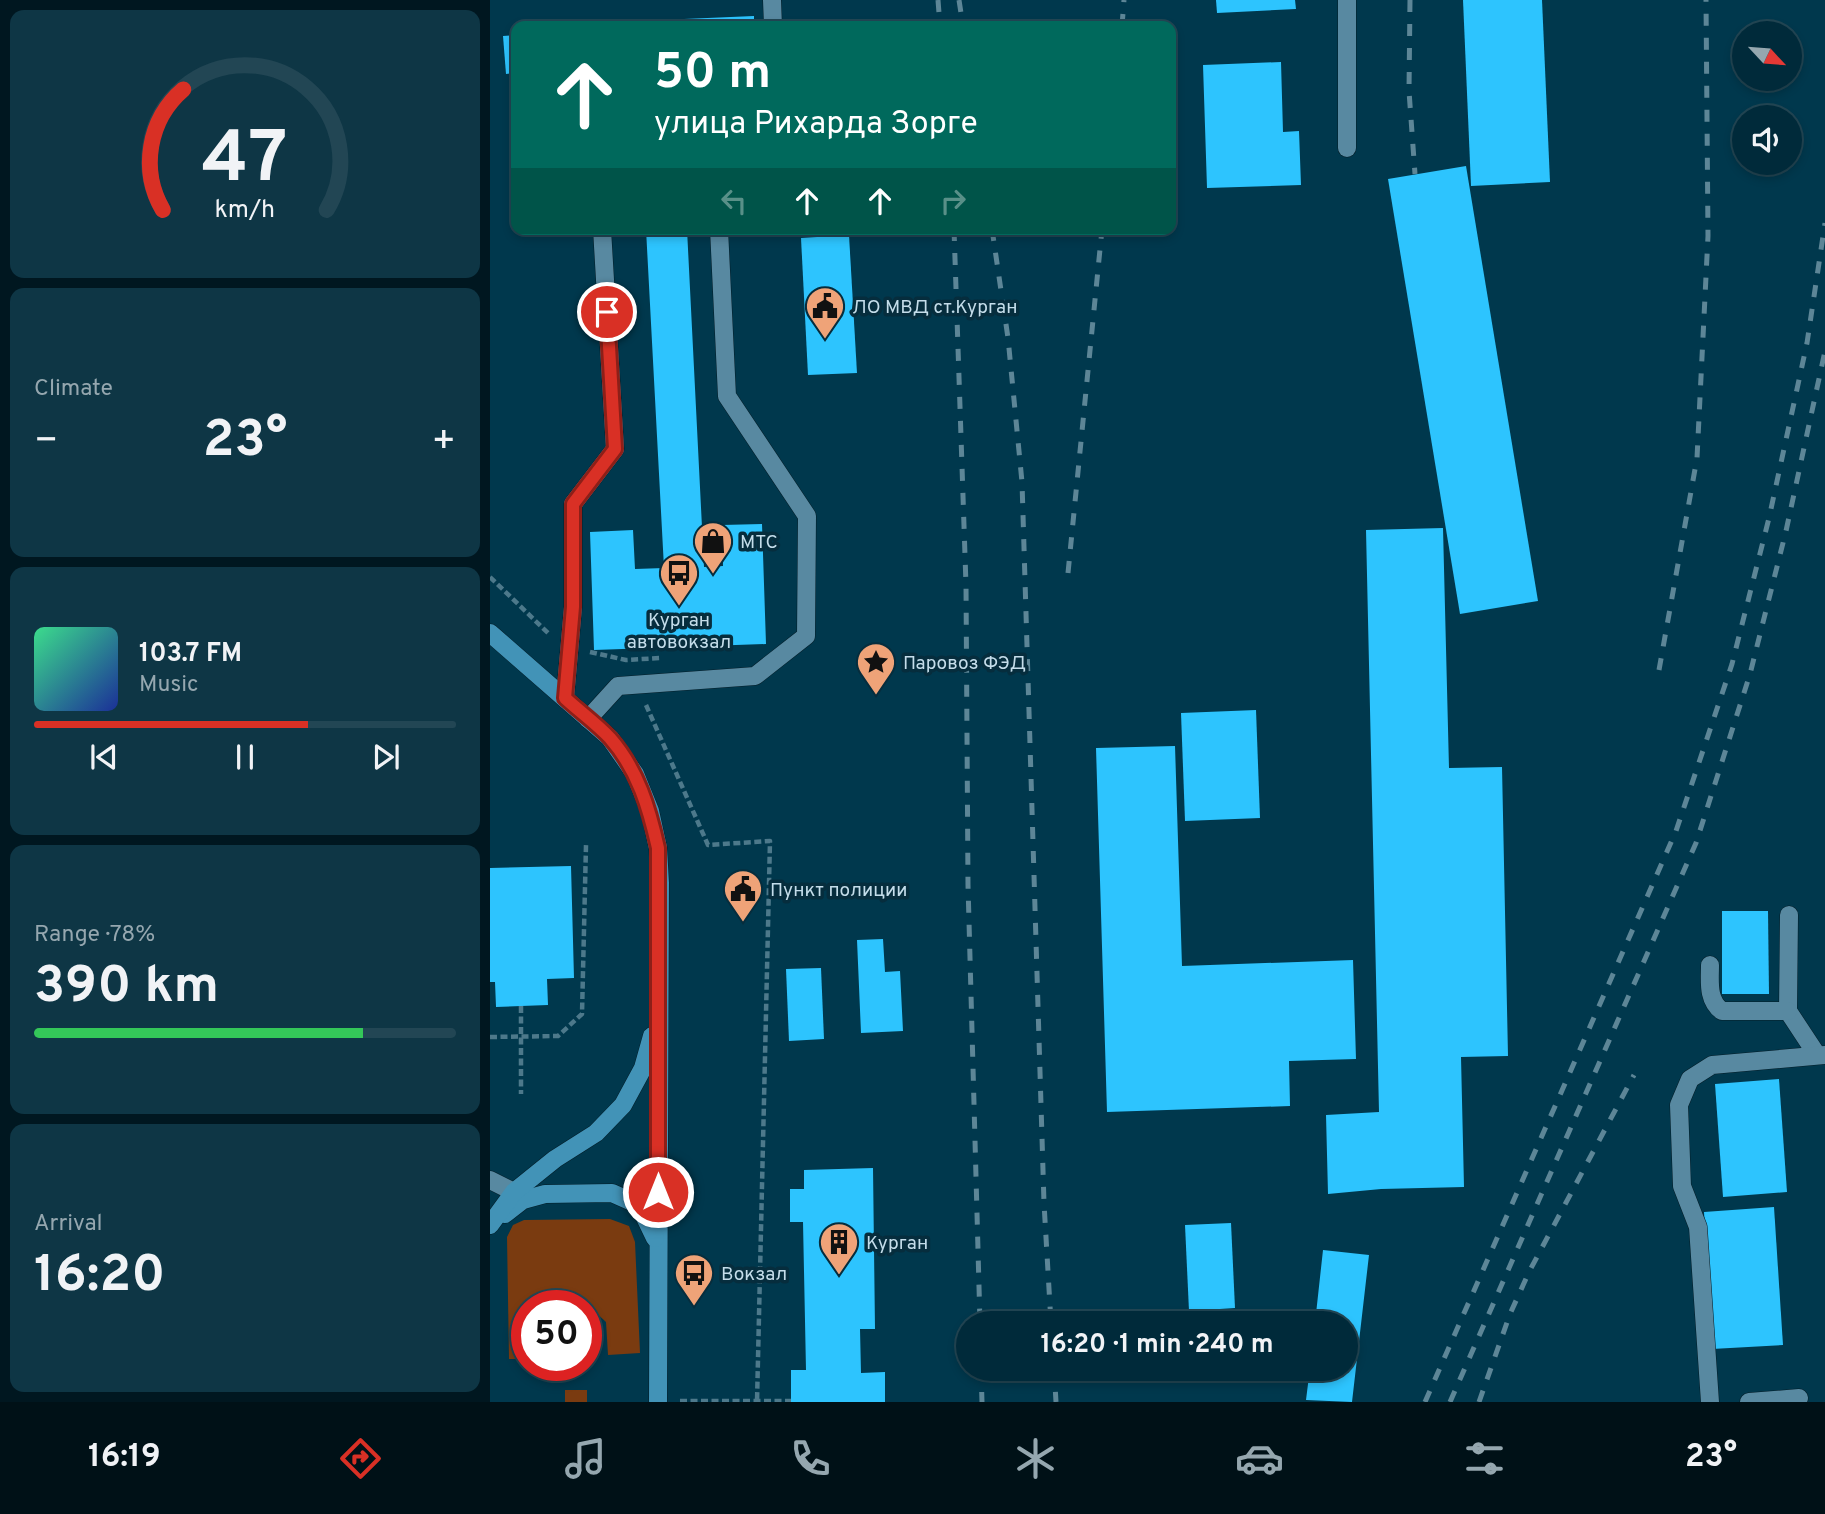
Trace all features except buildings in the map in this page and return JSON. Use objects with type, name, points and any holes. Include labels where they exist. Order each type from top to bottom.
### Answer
[{"type":"main road","points":[[490,633],[610,738],[635,774],[650,811],[658,848],[660,883],[658,1402]]},
{"type":"main road","points":[[490,1225],[514,1192],[555,1159],[596,1133],[623,1105],[643,1068],[659,1009]]},
{"type":"main road","points":[[490,1225],[523,1200],[545,1194],[612,1193],[639,1205],[657,1244]]},
{"type":"lane","points":[[772,0],[773,21]]},
{"type":"lane","points":[[1347,0],[1347,148]]},
{"type":"lane","points":[[565,698],[573,607],[573,504],[615,449],[602,235]]},
{"type":"lane","points":[[588,719],[618,686],[755,676],[806,636],[807,516],[727,396],[719,235]]},
{"type":"lane","points":[[1789,915],[1788,1011],[1821,1055]]},
{"type":"lane","points":[[1710,965],[1711,996],[1715,1006],[1722,1011],[1788,1011]]},
{"type":"lane","points":[[1710,1402],[1698,1227],[1682,1186],[1679,1105],[1690,1079],[1712,1065],[1821,1055]]},
{"type":"lane","points":[[490,1180],[514,1192]]},
{"type":"lane","points":[[1749,1402],[1799,1398]]},
{"type":"path","points":[[625,660],[708,845],[770,841],[757,1401]]},
{"type":"path","points":[[490,1037],[558,1036],[582,1014],[586,845]]},
{"type":"path","points":[[521,1006],[522,1094]]},
{"type":"path","points":[[658,1402],[791,1401]]},
{"type":"shaded area","points":[[610,1219],[629,1226],[635,1242],[640,1353],[608,1355],[606,1322],[602,1318],[602,1290],[511,1290],[509,1359],[507,1237],[513,1225],[524,1220]]},
{"type":"shaded area","points":[[565,1390],[587,1390],[587,1402],[565,1402]]},
{"type":"railway","points":[[938,0],[940,21]]},
{"type":"railway","points":[[959,0],[962,21]]},
{"type":"railway","points":[[1122,21],[1124,0]]},
{"type":"railway","points":[[1410,0],[1409,91],[1415,174]]},
{"type":"railway","points":[[1659,670],[1697,458],[1708,236],[1706,0]]},
{"type":"railway","points":[[1425,1402],[1676,831],[1732,664],[1769,518],[1807,343],[1825,223]]},
{"type":"railway","points":[[954,235],[966,585],[968,885],[980,1311]]},
{"type":"railway","points":[[993,235],[1008,338],[1022,482],[1044,1203],[1050,1311]]},
{"type":"railway","points":[[1068,573],[1101,235]]},
{"type":"railway","points":[[1450,1402],[1696,843],[1750,674],[1786,531],[1825,351]]},
{"type":"railway","points":[[1479,1402],[1510,1314],[1529,1272],[1634,1075]]},
{"type":"railway","points":[[981,1381],[982,1402]]},
{"type":"railway","points":[[1055,1381],[1056,1402]]},
{"type":"place","name":"ЛО МВД ст.Курган","points":[[825,340]]},
{"type":"place","name":"МТС","points":[[713,575]]},
{"type":"place","name":"Курган автовокзал","points":[[679,607]]},
{"type":"place","name":"Паровоз ФЭД","points":[[876,696]]},
{"type":"place","name":"Пункт полиции","points":[[743,923]]},
{"type":"place","name":"Курган","points":[[839,1276]]},
{"type":"place","name":"Вокзал","points":[[694,1307]]},
{"type":"route","points":[[607,312],[615,449],[573,504],[573,607],[565,698],[610,738],[635,774],[650,811],[658,848],[658,1192]]}]
